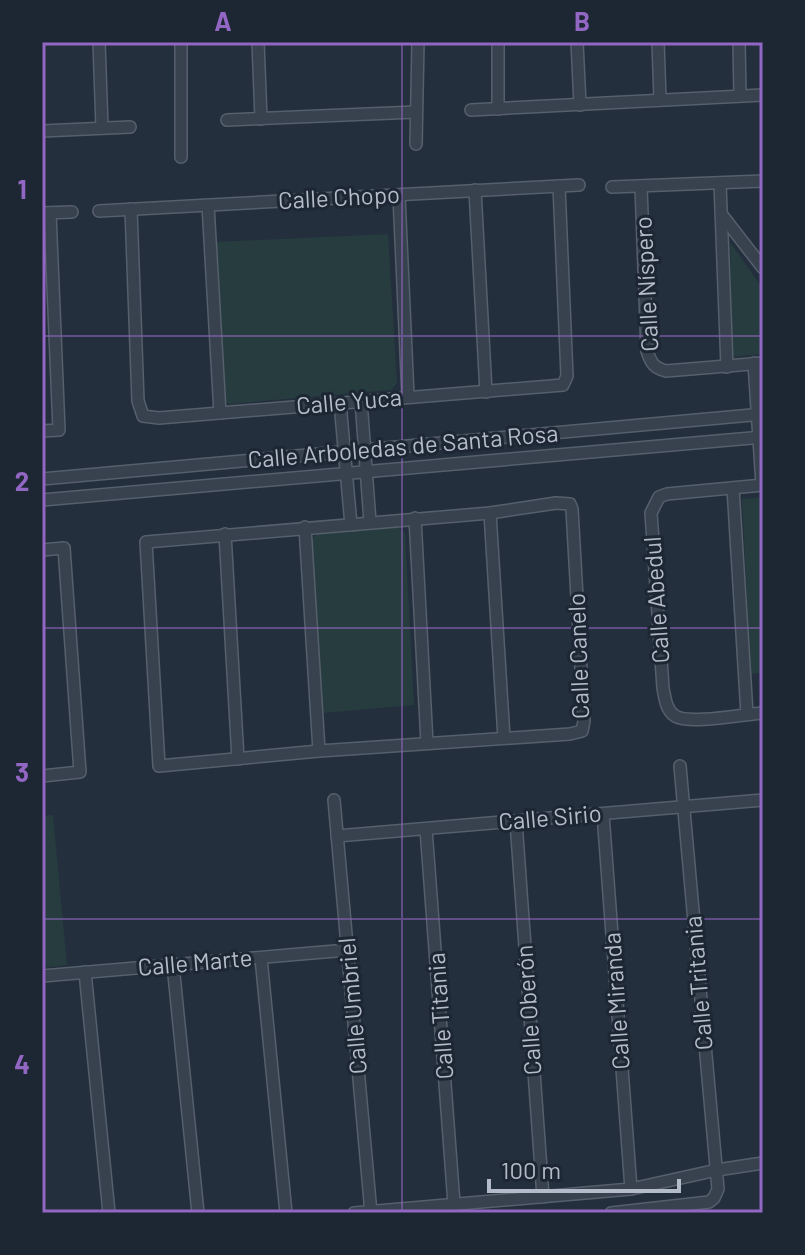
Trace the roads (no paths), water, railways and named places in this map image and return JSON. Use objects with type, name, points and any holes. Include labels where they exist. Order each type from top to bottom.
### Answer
[{"type":"street","points":[[99,42],[102,128]]},
{"type":"street","points":[[181,42],[181,157]]},
{"type":"street","points":[[258,42],[261,119]]},
{"type":"street","points":[[416,144],[418,42]]},
{"type":"street","points":[[498,42],[498,109]]},
{"type":"street","points":[[577,42],[580,105]]},
{"type":"street","points":[[658,42],[660,100]]},
{"type":"street","points":[[739,42],[740,96]]},
{"type":"street","points":[[471,110],[763,95]]},
{"type":"street","points":[[227,120],[416,112]]},
{"type":"street","points":[[42,131],[130,127]]},
{"type":"street","points":[[612,187],[763,181]]},
{"type":"street","points":[[720,183],[727,367]]},
{"type":"street","name":"Calle Chopo","points":[[99,211],[579,185]]},
{"type":"street","name":"Calle Yuca","points":[[131,209],[139,410],[143,416],[151,418],[555,386],[566,381],[559,186]]},
{"type":"street","name":"Calle Níspero","points":[[641,186],[647,351],[650,361],[655,368],[666,371],[759,363]]},
{"type":"street","points":[[475,190],[486,392]]},
{"type":"street","points":[[399,196],[408,396]]},
{"type":"street","points":[[208,205],[220,413]]},
{"type":"street","points":[[42,431],[59,430],[46,213],[72,212]]},
{"type":"street","points":[[721,214],[763,268]]},
{"type":"street","name":"Calle Abedul","points":[[759,363],[762,485],[667,494],[659,497],[651,513],[663,688],[667,706],[673,715],[686,720],[763,713]]},
{"type":"street","points":[[361,401],[370,522]]},
{"type":"street","points":[[340,403],[351,525]]},
{"type":"street","name":"Calle Arboledas de Santa Rosa","points":[[42,479],[760,414]]},
{"type":"street","name":"Calle Arboledas de Santa Rosa","points":[[42,500],[761,437]]},
{"type":"street","points":[[733,488],[747,714]]},
{"type":"street","name":"Calle Canelo","points":[[570,504],[582,731],[575,734],[319,751],[159,766],[146,542],[370,522],[570,504]]},
{"type":"street","points":[[490,513],[504,738]]},
{"type":"street","points":[[415,518],[427,743]]},
{"type":"street","points":[[305,527],[319,751]]},
{"type":"street","points":[[225,534],[238,759]]},
{"type":"street","points":[[42,550],[64,548],[80,772],[42,776]]},
{"type":"street","name":"Calle Tritania","points":[[635,1212],[709,1202],[718,1189],[680,766]]},
{"type":"street","name":"Calle Umbriel","points":[[334,800],[370,1212]]},
{"type":"street","name":"Calle Sirio","points":[[337,836],[763,800]]},
{"type":"street","name":"Calle Miranda","points":[[603,814],[631,1189]]},
{"type":"street","name":"Calle Oberón","points":[[516,822],[543,1197]]},
{"type":"street","name":"Calle Titania","points":[[426,829],[454,1204]]},
{"type":"street","name":"Calle Marte","points":[[42,976],[347,950]]},
{"type":"street","points":[[261,958],[286,1213]]},
{"type":"street","points":[[173,965],[198,1213]]},
{"type":"street","points":[[85,972],[109,1213]]},
{"type":"street","points":[[354,1213],[631,1189],[763,1163]]},
{"type":"street","points":[[611,1213],[635,1212]]}]
